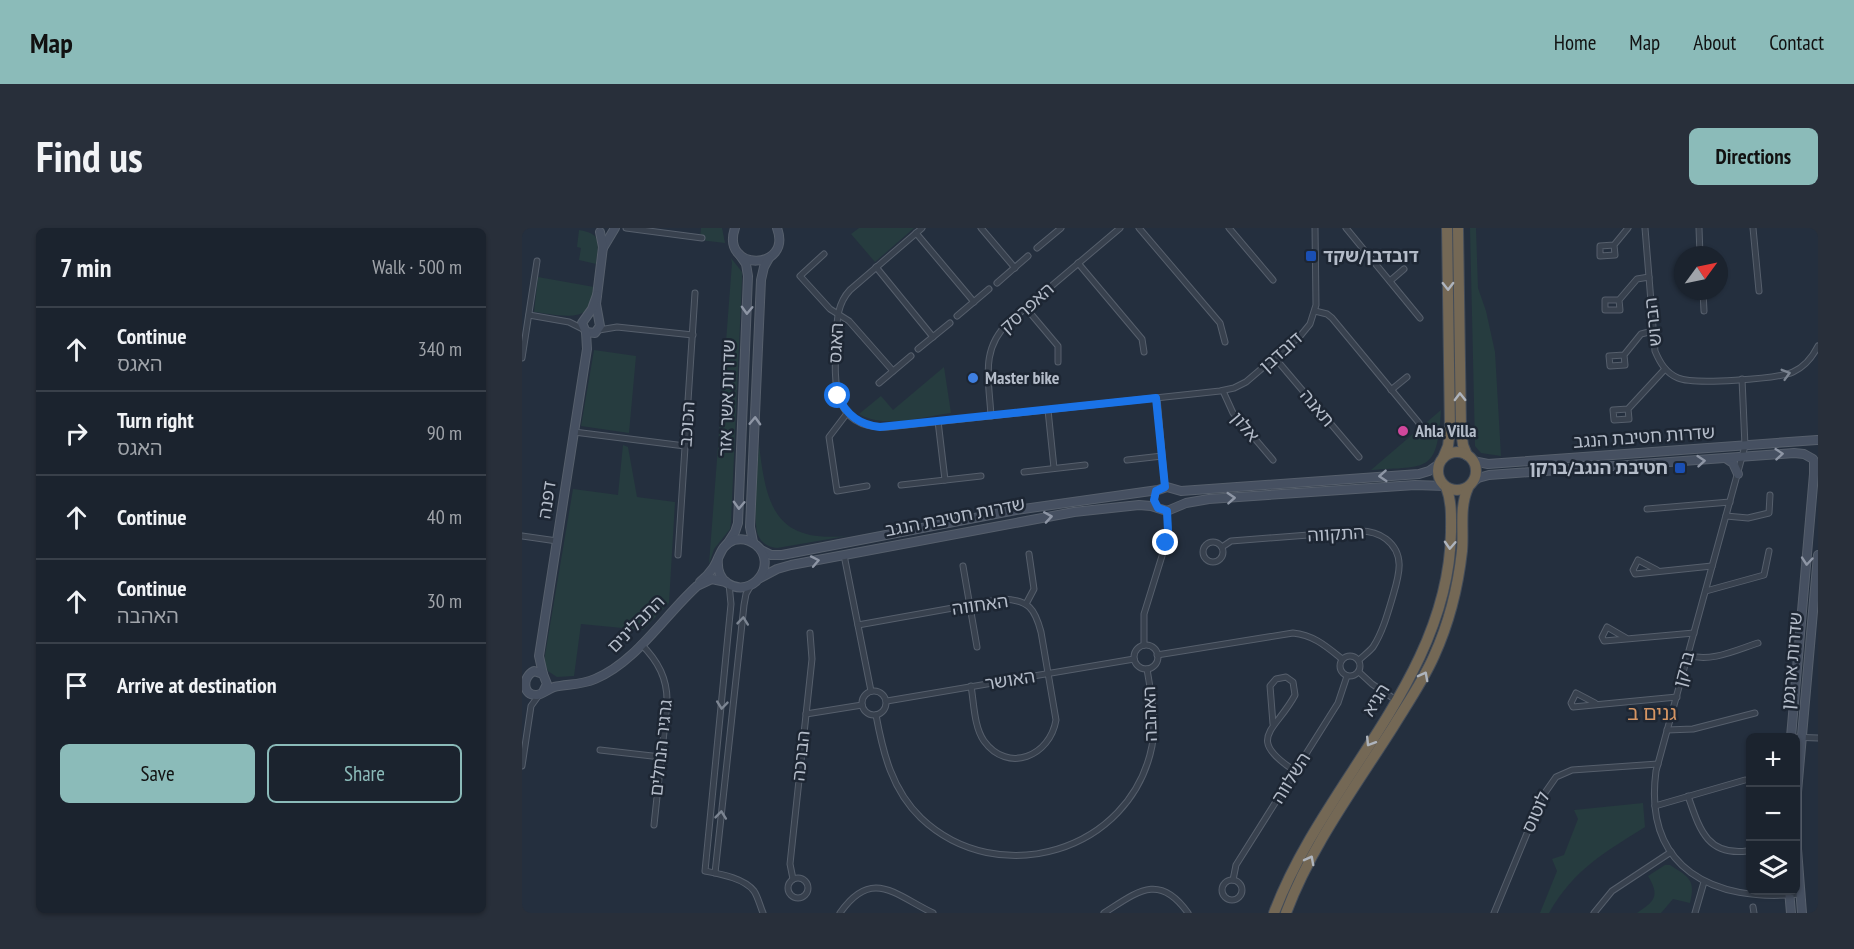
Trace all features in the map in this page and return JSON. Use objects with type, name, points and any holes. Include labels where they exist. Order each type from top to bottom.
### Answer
[{"type":"highway","points":[[1447,228],[1450,430],[1448,446],[1438,475],[1445,487],[1457,491],[1470,485],[1476,472],[1463,445],[1461,430],[1458,228]]},
{"type":"highway","points":[[1441,461],[1454,452],[1470,458]]},
{"type":"highway","name":"הגיא","points":[[1286,913],[1294,891],[1317,847],[1409,702],[1437,649],[1448,619],[1460,570],[1463,501],[1470,485]]},
{"type":"highway","name":"הגיא","points":[[1274,913],[1284,886],[1307,841],[1396,700],[1422,653],[1437,616],[1450,547],[1451,507],[1445,487]]},
{"type":"street","points":[[598,230],[605,235],[627,228],[702,238]]},
{"type":"street","points":[[777,228],[780,239]]},
{"type":"street","name":"שדרות אשר אזר","points":[[753,542],[750,526],[761,280],[764,267],[777,250],[784,228]]},
{"type":"street","name":"האגס","points":[[848,412],[841,403],[835,387],[838,314],[841,302],[848,292],[922,228]]},
{"type":"street","points":[[981,228],[1015,267]]},
{"type":"street","points":[[1049,228],[1054,234]]},
{"type":"street","points":[[1037,248],[1061,228]]},
{"type":"street","name":"האפרסק","points":[[991,416],[988,364],[990,349],[1001,330],[1120,228]]},
{"type":"street","points":[[1138,228],[1220,323],[1226,342]]},
{"type":"street","points":[[1229,228],[1273,280]]},
{"type":"street","points":[[1315,228],[1315,311],[1332,318],[1419,423]]},
{"type":"street","points":[[1346,228],[1420,318]]},
{"type":"street","points":[[1614,245],[1628,228]]},
{"type":"street","name":"הברוש","points":[[1645,228],[1655,351],[1665,369],[1673,376],[1687,381],[1742,379],[1788,374],[1808,362],[1818,346]]},
{"type":"street","points":[[1698,228],[1699,246]]},
{"type":"street","points":[[1753,228],[1759,291]]},
{"type":"street","points":[[597,331],[600,326],[597,295],[603,248],[598,230]]},
{"type":"street","name":"שדרות אשר אזר","points":[[728,543],[738,523],[748,279],[747,266],[734,244],[733,230]]},
{"type":"street","points":[[603,248],[613,231]]},
{"type":"street","points":[[916,233],[974,302]]},
{"type":"street","points":[[739,254],[755,262],[769,258]]},
{"type":"street","points":[[824,254],[800,276],[830,309],[849,321],[893,371]]},
{"type":"street","points":[[997,283],[1028,256]]},
{"type":"street","points":[[522,358],[537,261]]},
{"type":"street","points":[[1078,263],[1142,339],[1144,352]]},
{"type":"street","points":[[876,267],[933,337]]},
{"type":"street","points":[[1390,281],[1404,269]]},
{"type":"street","points":[[1619,300],[1637,279],[1649,277]]},
{"type":"street","points":[[957,316],[989,289]]},
{"type":"street","name":"הכוכב","points":[[678,555],[696,292]]},
{"type":"street","points":[[585,331],[582,324],[593,307],[597,295]]},
{"type":"street","points":[[1703,300],[1704,311]]},
{"type":"street","points":[[1026,308],[1058,346],[1058,362]]},
{"type":"street","name":"דובדבן","points":[[1156,398],[1223,391],[1246,382],[1305,332],[1315,311]]},
{"type":"street","points":[[529,315],[569,321],[593,315],[616,327]]},
{"type":"street","points":[[569,321],[585,331],[616,327],[693,335]]},
{"type":"street","points":[[918,349],[950,323]]},
{"type":"street","name":"דפנה","points":[[544,676],[539,656],[587,349],[585,331]]},
{"type":"street","name":"דפנה","points":[[587,349],[597,331]]},
{"type":"street","points":[[1624,355],[1641,334],[1653,332]]},
{"type":"street","points":[[879,383],[911,356]]},
{"type":"street","name":"תאנה","points":[[1275,358],[1359,457]]},
{"type":"street","points":[[1628,409],[1665,369]]},
{"type":"street","points":[[1391,390],[1407,376]]},
{"type":"street","name":"ברקן","points":[[1742,379],[1745,446],[1667,730],[1654,787],[1658,822],[1664,840],[1688,872],[1704,882],[1732,892],[1746,894]]},
{"type":"street","name":"אלון","points":[[1223,391],[1229,408],[1273,460]]},
{"type":"street","points":[[867,486],[837,491],[829,437],[848,412],[865,424],[880,427],[1156,398],[1165,488],[1154,500],[1166,509],[1168,531],[1144,614],[1144,645]]},
{"type":"street","points":[[1048,410],[1054,468]]},
{"type":"street","points":[[938,421],[945,480]]},
{"type":"street","points":[[574,432],[685,446]]},
{"type":"street","name":"שדרות חטיבת הנגב","points":[[1470,458],[1481,464],[1496,464],[1818,440]]},
{"type":"street","name":"שדרות ארגמן","points":[[1791,733],[1814,476],[1815,462],[1812,449],[1818,440]]},
{"type":"street","name":"שדרות חטיבת הנגב","points":[[1470,485],[1482,476],[1797,453],[1807,455],[1815,462]]},
{"type":"street","points":[[1127,460],[1162,456]]},
{"type":"street","points":[[1726,459],[1733,463],[1738,474]]},
{"type":"street","name":"שדרות חטיבת הנגב","points":[[761,550],[771,555],[782,555],[1016,510],[1165,488],[1181,491],[1419,474],[1429,471],[1441,461]]},
{"type":"street","points":[[1024,472],[1084,465]]},
{"type":"street","points":[[901,485],[981,476]]},
{"type":"street","name":"שדרות חטיבת הנגב","points":[[760,578],[784,567],[1074,512],[1136,505],[1166,509],[1186,502],[1209,499],[1418,485],[1445,487]]},
{"type":"street","points":[[1165,488],[1178,497],[1166,509]]},
{"type":"street","points":[[1726,516],[1748,518],[1769,513],[1770,495]]},
{"type":"street","points":[[1647,509],[1730,502]]},
{"type":"street","name":"התקווה","points":[[1222,547],[1232,541],[1360,531],[1379,534],[1391,543],[1399,556],[1400,565],[1387,618],[1369,651],[1359,660]]},
{"type":"street","points":[[522,536],[557,541]]},
{"type":"street","points":[[694,589],[709,580],[728,583],[740,587],[751,585],[760,578],[765,565],[761,550],[753,542],[739,539],[728,543],[720,551],[718,558],[719,573],[728,583],[731,604],[705,871],[749,886],[757,896],[763,913]]},
{"type":"street","points":[[1706,591],[1764,575],[1769,551]]},
{"type":"street","points":[[1026,604],[1034,590],[1029,554]]},
{"type":"street","points":[[844,555],[871,691]]},
{"type":"street","name":"שדרות ארגמן","points":[[1797,841],[1796,815],[1818,555]]},
{"type":"street","name":"התבלינים","points":[[542,693],[563,686],[579,684],[602,675],[627,659],[710,572],[718,558]]},
{"type":"street","points":[[963,566],[977,647]]},
{"type":"street","points":[[1657,570],[1712,566]]},
{"type":"street","points":[[715,873],[744,605],[751,585]]},
{"type":"street","name":"האחווה","points":[[858,626],[1003,599],[1016,599],[1033,609],[1038,618],[1048,674]]},
{"type":"street","name":"הברכה","points":[[793,879],[790,864],[812,659],[810,633]]},
{"type":"street","points":[[1157,655],[1293,633],[1315,638],[1342,660]]},
{"type":"street","points":[[1626,638],[1694,633]]},
{"type":"street","points":[[1688,655],[1698,658],[1710,657],[1758,643]]},
{"type":"street","name":"גרגיר הנחלים","points":[[641,644],[658,664],[667,688],[654,825]]},
{"type":"street","points":[[1144,645],[1152,647],[1157,655],[1155,664],[1147,669],[1139,667],[1134,659],[1136,651],[1144,645]]},
{"type":"street","name":"דפנה","points":[[526,675],[539,656]]},
{"type":"street","points":[[1348,656],[1359,660],[1359,672],[1347,676],[1340,668],[1342,660],[1348,656]]},
{"type":"street","name":"האושר","points":[[887,700],[1134,659]]},
{"type":"street","name":"האהבה","points":[[876,715],[882,747],[890,771],[898,789],[921,818],[940,833],[978,851],[1016,857],[1034,855],[1070,845],[1088,835],[1120,810],[1135,789],[1145,768],[1153,738],[1153,711],[1147,669]]},
{"type":"street","points":[[531,708],[525,688],[526,675],[536,671],[553,683],[563,686]]},
{"type":"street","points":[[1359,672],[1396,700]]},
{"type":"street","points":[[971,686],[978,727],[985,742],[1006,758],[1022,758],[1032,755],[1047,743],[1054,732],[1056,720],[1048,674]]},
{"type":"street","points":[[522,766],[524,738],[531,708],[534,699],[547,685],[544,676]]},
{"type":"street","name":"השלווה","points":[[1233,880],[1236,865],[1338,703],[1347,676]]},
{"type":"street","points":[[1273,724],[1270,686],[1276,679],[1286,677],[1293,682],[1296,695],[1273,724],[1268,739],[1271,750],[1279,760],[1295,771]]},
{"type":"street","points":[[525,688],[533,694],[542,693]]},
{"type":"street","points":[[871,691],[882,692],[887,700],[885,710],[876,715],[867,713],[862,705],[864,696],[871,691]]},
{"type":"street","points":[[1595,703],[1677,697]]},
{"type":"street","points":[[806,714],[862,705]]},
{"type":"street","points":[[1667,730],[1693,729],[1755,713]]},
{"type":"street","points":[[1802,737],[1818,738]]},
{"type":"street","points":[[600,750],[661,757]]},
{"type":"street","name":"לוטוס","points":[[1494,913],[1542,797],[1556,777],[1572,770],[1658,764]]},
{"type":"street","points":[[1655,806],[1745,780]]},
{"type":"street","points":[[1688,796],[1702,833],[1707,840],[1727,850],[1746,851]]},
{"type":"street","points":[[1594,913],[1612,891],[1671,852]]},
{"type":"street","points":[[1695,913],[1704,882]]},
{"type":"street","points":[[840,913],[852,896],[862,891],[878,888],[892,891],[933,913]]},
{"type":"street","points":[[1104,913],[1138,892],[1149,888],[1167,892],[1188,913]]},
{"type":"street","name":"שדרות ארגמן","points":[[1800,894],[1802,913]]},
{"type":"street","name":"ברקן","points":[[1755,895],[1772,895]]},
{"type":"street","points":[[1789,895],[1791,913]]},
{"type":"green space","points":[[701,228],[722,228],[725,243],[700,240]]},
{"type":"green space","points":[[859,228],[914,228],[875,262],[851,234]]},
{"type":"green space","points":[[1470,228],[1476,228],[1478,288],[1486,311],[1495,352],[1501,456],[1481,453],[1475,446]]},
{"type":"green space","points":[[579,230],[592,234],[597,241],[596,264],[579,260],[581,248],[577,247]]},
{"type":"green space","points":[[731,258],[742,272],[742,280],[731,522],[730,529],[714,549],[709,564],[732,263]]},
{"type":"green space","points":[[538,277],[594,287],[588,308],[582,313],[569,316],[534,312]]},
{"type":"green space","points":[[594,350],[636,356],[629,433],[581,426]]},
{"type":"green space","points":[[944,367],[951,413],[892,421],[880,421],[859,414],[881,396],[893,410]]},
{"type":"green space","points":[[1441,410],[1437,445],[1426,462],[1406,468],[1371,470]]},
{"type":"green space","points":[[759,444],[766,486],[779,516],[789,526],[804,533],[823,537],[847,536],[777,548],[762,541],[758,535],[755,517]]},
{"type":"green space","points":[[623,445],[628,447],[637,497],[675,502],[669,603],[643,630],[581,624],[574,676],[557,677],[548,671],[544,661],[573,489],[618,495]]},
{"type":"green space","points":[[1643,803],[1645,827],[1591,863],[1569,885],[1549,913],[1540,913],[1557,871],[1552,859],[1564,855],[1578,819],[1574,810]]},
{"type":"green space","points":[[1665,865],[1670,865],[1689,880],[1692,889],[1690,903],[1673,899],[1661,913],[1637,913],[1654,898],[1654,889],[1648,876]]},
{"type":"place","name":"דובדבן/שקד","points":[[1311,256]]},
{"type":"place","name":"Master bike","points":[[973,378]]},
{"type":"place","name":"Ahla Villa","points":[[1403,431]]},
{"type":"place","name":"חטיבת הנגב/ברקן","points":[[1680,468]]},
{"type":"district","name":"גנים ב","points":[[1652,713]]},
{"type":"route","points":[[838,396],[851,416],[865,424],[880,427],[1156,398],[1165,487],[1156,491],[1154,500],[1158,508],[1167,511],[1166,543]]}]
